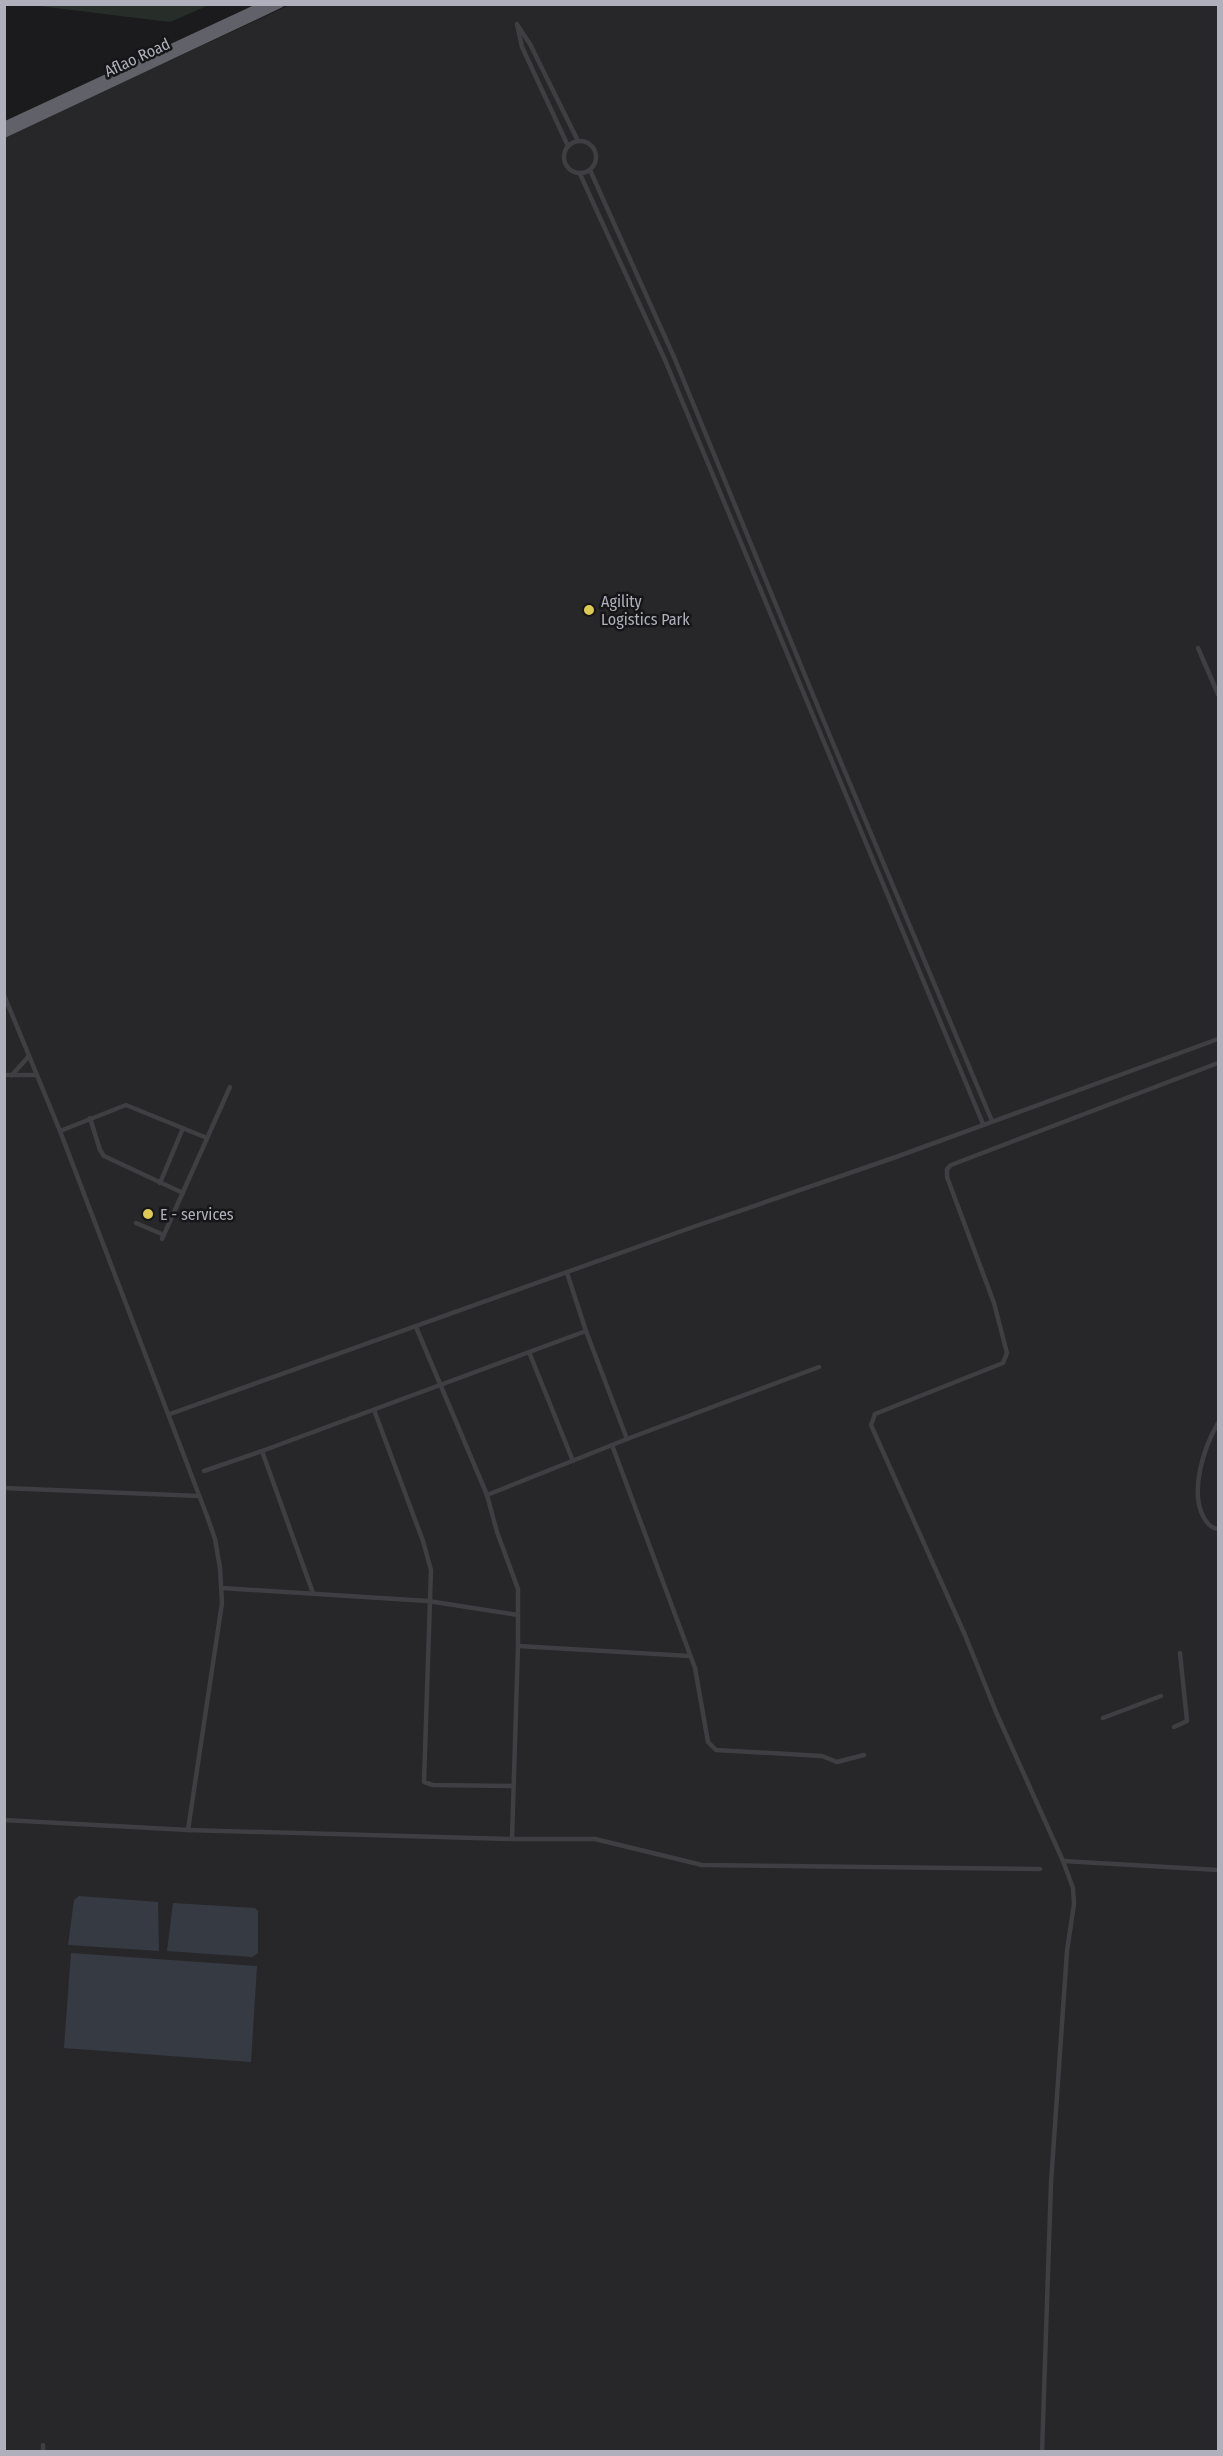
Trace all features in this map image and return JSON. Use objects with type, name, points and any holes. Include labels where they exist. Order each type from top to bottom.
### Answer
[{"type":"highway","name":"Aflao Road","points":[[4,126],[266,4]]},
{"type":"highway","name":"Aflao Road","points":[[4,134],[280,4]]},
{"type":"street","points":[[568,146],[522,47],[517,24],[530,44],[578,141]]},
{"type":"street","points":[[578,141],[589,144],[596,153],[594,165],[590,170],[580,174],[570,171],[563,161],[564,150],[578,141]]},
{"type":"street","points":[[590,170],[674,357],[992,1121]]},
{"type":"street","points":[[580,174],[665,360],[983,1124]]},
{"type":"street","points":[[1198,648],[1218,694]]},
{"type":"street","points":[[4,995],[60,1131],[170,1414],[215,1539],[222,1603],[188,1830]]},
{"type":"street","points":[[170,1414],[1218,1039]]},
{"type":"street","points":[[12,1075],[29,1056]]},
{"type":"street","points":[[1042,2451],[1051,2183],[1067,1951],[1074,1900],[1072,1888],[1063,1861],[1030,1791],[965,1635],[871,1425],[875,1414],[1003,1363],[1006,1359],[1007,1353],[994,1303],[947,1177],[947,1169],[951,1165],[1218,1064]]},
{"type":"street","points":[[4,1075],[36,1075]]},
{"type":"street","points":[[136,1223],[163,1237],[230,1087]]},
{"type":"street","points":[[60,1131],[126,1105],[207,1138]]},
{"type":"street","points":[[90,1118],[104,1156],[183,1193]]},
{"type":"street","points":[[160,1183],[183,1128]]},
{"type":"street","points":[[567,1273],[586,1331],[627,1439]]},
{"type":"street","points":[[416,1327],[487,1495],[497,1532],[518,1589],[512,1839]]},
{"type":"street","points":[[204,1471],[586,1331]]},
{"type":"street","points":[[529,1352],[573,1461]]},
{"type":"street","points":[[487,1495],[627,1439],[819,1367]]},
{"type":"street","points":[[374,1410],[423,1541],[431,1570],[428,1601],[424,1782],[433,1785],[512,1786]]},
{"type":"street","points":[[1218,1423],[1206,1449],[1197,1490],[1202,1513],[1209,1525],[1218,1529]]},
{"type":"street","points":[[612,1445],[690,1656],[703,1705],[708,1742],[716,1750],[822,1756],[837,1762],[864,1755]]},
{"type":"street","points":[[262,1451],[313,1593]]},
{"type":"street","points":[[4,1488],[199,1496]]},
{"type":"street","points":[[222,1588],[428,1601],[518,1615]]},
{"type":"street","points":[[518,1646],[690,1656]]},
{"type":"street","points":[[1174,1727],[1187,1721],[1180,1653]]},
{"type":"street","points":[[1102,1718],[1161,1696]]},
{"type":"street","points":[[4,1820],[67,1821],[188,1830],[512,1839],[595,1839],[702,1865],[1040,1869]]},
{"type":"street","points":[[1063,1861],[1218,1870]]},
{"type":"street","points":[[43,2445],[43,2451]]},
{"type":"shaded area","points":[[31,5],[209,5],[170,22]]},
{"type":"shaded area","points":[[290,5],[1218,5],[1218,2451],[5,2451],[4,137]]},
{"type":"shaded area","points":[[79,1896],[158,1902],[159,1951],[68,1945],[74,1900]]},
{"type":"shaded area","points":[[173,1903],[255,1908],[258,1911],[258,1953],[252,1957],[167,1951]]},
{"type":"shaded area","points":[[71,1953],[257,1966],[251,2062],[64,2048]]},
{"type":"place","name":"Agility Logistics Park","points":[[589,610]]},
{"type":"place","name":"E - services","points":[[148,1214]]}]
